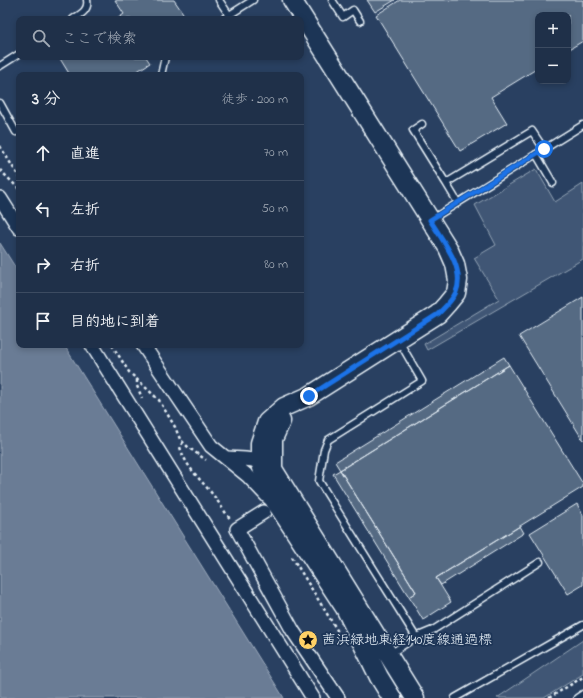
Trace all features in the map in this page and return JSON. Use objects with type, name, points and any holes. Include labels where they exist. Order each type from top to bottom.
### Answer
[{"type":"street","points":[[292,0],[302,16]]},
{"type":"street","points":[[304,19],[448,248],[455,264],[458,280],[456,293],[438,314],[309,396],[284,407],[267,422],[260,443],[267,465],[381,659],[392,698]]},
{"type":"street","points":[[0,198],[16,223]]},
{"type":"street","points":[[94,348],[313,698]]},
{"type":"street","points":[[145,348],[211,446],[228,458],[248,476],[270,509],[345,608],[381,659],[415,698]]},
{"type":"street","points":[[228,458],[250,459],[267,465]]},
{"type":"street","points":[[267,465],[270,509]]},
{"type":"street","points":[[270,509],[237,529],[293,630],[338,698]]},
{"type":"lane","points":[[78,16],[86,10],[88,6],[87,0]]},
{"type":"lane","points":[[219,0],[229,15],[253,0]]},
{"type":"lane","points":[[332,0],[343,17],[353,10],[360,21]]},
{"type":"lane","points":[[0,66],[16,56]]},
{"type":"lane","points":[[162,72],[164,60]]},
{"type":"lane","points":[[0,102],[16,130]]},
{"type":"lane","points":[[422,124],[413,130],[458,203]]},
{"type":"lane","points":[[430,220],[583,125]]},
{"type":"lane","points":[[446,183],[532,131],[544,149]]},
{"type":"lane","points":[[536,154],[553,183]]},
{"type":"lane","points":[[398,339],[422,381],[328,440],[324,450],[320,481],[416,637]]},
{"type":"lane","points":[[381,659],[416,637],[433,630],[540,562]]},
{"type":"lane","points":[[455,698],[583,626]]},
{"type":"lane","points":[[577,698],[583,694]]},
{"type":"path","points":[[0,146],[16,171]]},
{"type":"path","points":[[0,170],[16,186]]},
{"type":"path","points":[[183,442],[180,446],[188,466],[210,490],[221,506]]},
{"type":"path","points":[[549,698],[583,677]]},
{"type":"shaded area","points":[[536,169],[555,202],[583,184],[583,259],[427,350],[424,344],[499,299],[474,258],[496,245],[475,205]]},
{"type":"shaded area","points":[[0,243],[16,268],[16,348],[66,348],[284,698],[0,698]]},
{"type":"shaded area","points":[[583,640],[583,674],[544,698],[497,698]]},
{"type":"building","points":[[115,0],[174,0],[185,16],[121,16],[124,14]]},
{"type":"building","points":[[367,0],[395,0],[375,12]]},
{"type":"building","points":[[400,0],[583,0],[583,41],[571,48],[571,12],[535,12],[535,70],[491,97],[507,123],[460,151],[376,15]]},
{"type":"building","points":[[61,60],[148,60],[150,63],[136,72],[68,72]]},
{"type":"building","points":[[583,297],[583,440],[519,336]]},
{"type":"building","points":[[504,357],[509,365],[340,470],[335,462]]},
{"type":"building","points":[[509,365],[583,484],[583,487],[436,578],[451,602],[423,620],[409,597],[416,592],[340,470]]},
{"type":"building","points":[[340,470],[416,592],[409,597],[333,474]]},
{"type":"building","points":[[577,504],[583,515],[583,585],[568,594],[530,533]]},
{"type":"building","points":[[520,526],[524,533],[441,585],[436,578]]},
{"type":"place","name":"茜浜緑地東経140度線通過標","points":[[308,640]]},
{"type":"route","points":[[309,396],[438,314],[456,293],[458,280],[455,264],[448,248],[430,220],[544,149]]}]
